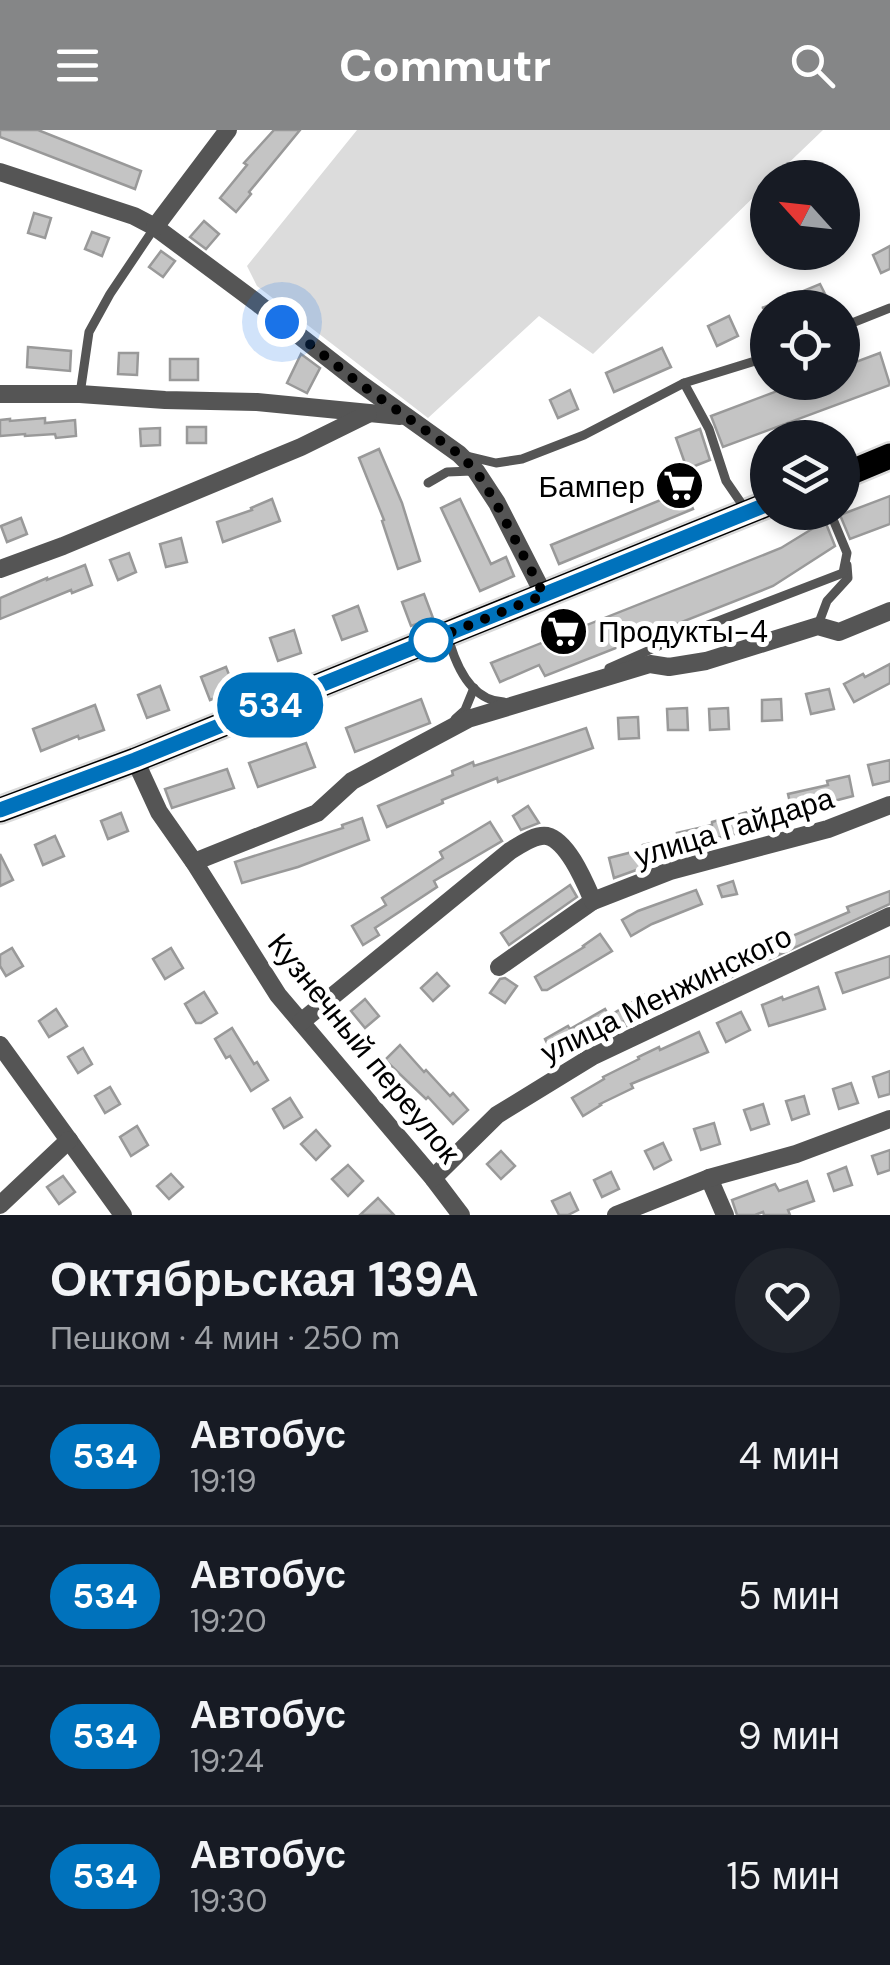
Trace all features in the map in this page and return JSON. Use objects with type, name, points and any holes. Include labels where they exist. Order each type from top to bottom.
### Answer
[{"type":"main road","points":[[860,468],[890,456]]},
{"type":"main road","points":[[0,810],[135,760],[750,511]]},
{"type":"street","points":[[155,227],[228,130]]},
{"type":"street","points":[[0,172],[134,216],[155,227],[459,454],[476,471],[496,503],[544,595]]},
{"type":"street","points":[[0,394],[256,402],[406,417]]},
{"type":"street","points":[[0,569],[271,460],[370,412]]},
{"type":"street","points":[[194,862],[317,813],[352,781],[468,719],[650,664],[669,667],[706,661],[818,626],[839,632],[890,611]]},
{"type":"street","name":"Кузнечный переулок","points":[[135,760],[159,812],[278,995],[461,1215]]},
{"type":"street","name":"улица Гайдара","points":[[498,967],[593,900],[670,872],[828,829],[890,805]]},
{"type":"street","points":[[302,1022],[510,850],[536,837],[547,836],[559,843],[578,868],[593,900]]},
{"type":"street","name":"улица Менжинского","points":[[434,1178],[497,1115],[593,1056],[890,916]]},
{"type":"street","points":[[0,1045],[122,1215]]},
{"type":"street","points":[[616,1215],[709,1178],[796,1154],[890,1118]]},
{"type":"street","points":[[0,1205],[69,1140]]},
{"type":"street","points":[[709,1178],[724,1215]]},
{"type":"lane","points":[[80,394],[89,332],[155,227]]},
{"type":"lane","points":[[860,320],[890,308]]},
{"type":"lane","points":[[459,454],[496,463],[522,459],[584,434],[684,383],[750,363]]},
{"type":"lane","points":[[684,383],[709,429],[726,481],[750,501]]},
{"type":"lane","points":[[428,484],[447,472],[476,471]]},
{"type":"lane","points":[[818,626],[827,601],[848,578],[847,552],[838,530]]},
{"type":"lane","points":[[458,629],[450,644],[469,686],[498,703],[528,698],[843,573],[847,552]]},
{"type":"lane","points":[[437,735],[464,710],[474,688]]},
{"type":"shaded area","points":[[357,130],[823,130],[792,160],[750,160],[750,201],[593,354],[539,316],[428,418],[257,286],[247,266]]},
{"type":"building","points":[[0,130],[38,130],[141,171],[135,189],[0,137]]},
{"type":"building","points":[[274,130],[300,130],[236,212],[220,198]]},
{"type":"building","points":[[34,213],[51,218],[45,238],[28,233]]},
{"type":"building","points":[[204,221],[219,234],[206,249],[190,237]]},
{"type":"building","points":[[92,232],[109,238],[102,256],[85,249]]},
{"type":"building","points":[[890,246],[890,269],[881,273],[873,255]]},
{"type":"building","points":[[161,251],[175,261],[163,277],[149,267]]},
{"type":"building","points":[[729,316],[738,336],[717,346],[708,326]]},
{"type":"building","points":[[28,347],[71,351],[70,371],[27,367]]},
{"type":"building","points":[[662,348],[671,367],[614,392],[606,373]]},
{"type":"building","points":[[119,353],[138,353],[137,375],[118,374]]},
{"type":"building","points":[[880,353],[890,385],[860,396],[860,360]]},
{"type":"building","points":[[301,354],[320,368],[307,393],[287,383]]},
{"type":"building","points":[[170,359],[198,359],[198,380],[170,380]]},
{"type":"building","points":[[570,390],[578,409],[558,418],[550,400]]},
{"type":"building","points":[[753,400],[850,400],[796,420],[750,420],[750,437],[723,447],[711,416]]},
{"type":"building","points":[[45,418],[45,423],[75,420],[76,436],[0,436],[0,420]]},
{"type":"building","points":[[187,427],[206,427],[206,443],[187,443]]},
{"type":"building","points":[[160,428],[160,445],[141,446],[140,429]]},
{"type":"building","points":[[700,429],[710,460],[687,469],[676,438]]},
{"type":"building","points":[[379,449],[402,503],[420,561],[398,569],[384,520],[359,458]]},
{"type":"building","points":[[685,490],[693,509],[559,564],[551,545]]},
{"type":"building","points":[[890,496],[890,524],[850,539],[846,530],[860,530],[860,507]]},
{"type":"building","points":[[272,499],[280,521],[223,542],[217,522]]},
{"type":"building","points":[[460,499],[491,564],[506,557],[514,576],[480,591],[441,508]]},
{"type":"building","points":[[21,518],[27,534],[7,542],[1,526]]},
{"type":"building","points":[[810,530],[829,530],[835,546],[773,586],[545,676],[539,665],[500,682],[491,663],[781,548]]},
{"type":"building","points":[[181,538],[187,562],[166,567],[160,544]]},
{"type":"building","points":[[129,553],[136,572],[118,580],[110,560]]},
{"type":"building","points":[[85,565],[92,585],[0,619],[0,598]]},
{"type":"building","points":[[424,594],[433,618],[411,626],[402,602]]},
{"type":"building","points":[[358,606],[367,631],[342,640],[333,616]]},
{"type":"building","points":[[294,630],[301,653],[278,661],[270,638]]},
{"type":"building","points":[[890,664],[890,683],[854,702],[844,684]]},
{"type":"building","points":[[226,667],[235,690],[210,700],[201,677]]},
{"type":"building","points":[[160,686],[169,710],[147,718],[138,695]]},
{"type":"building","points":[[829,689],[834,709],[811,714],[806,694]]},
{"type":"building","points":[[421,699],[430,723],[355,752],[346,728]]},
{"type":"building","points":[[781,699],[782,720],[762,721],[762,700]]},
{"type":"building","points":[[95,705],[104,730],[41,751],[33,729]]},
{"type":"building","points":[[687,708],[688,730],[668,730],[667,709]]},
{"type":"building","points":[[728,708],[729,729],[710,730],[709,709]]},
{"type":"building","points":[[638,717],[639,738],[619,739],[618,718]]},
{"type":"building","points":[[586,728],[593,748],[498,782],[497,778],[387,827],[378,806],[453,775],[452,771],[473,762],[474,766]]},
{"type":"building","points":[[306,743],[315,767],[258,787],[249,763]]},
{"type":"building","points":[[890,760],[890,781],[873,785],[868,765]]},
{"type":"building","points":[[227,769],[234,788],[172,808],[165,789]]},
{"type":"building","points":[[849,776],[853,796],[793,816],[788,794]]},
{"type":"building","points":[[528,806],[539,823],[521,830],[513,816]]},
{"type":"building","points":[[765,807],[769,826],[700,842],[701,848],[669,855],[670,858],[614,878],[609,858]]},
{"type":"building","points":[[121,813],[128,831],[108,839],[101,821]]},
{"type":"building","points":[[362,818],[369,840],[242,883],[235,862],[343,828],[342,825]]},
{"type":"building","points":[[490,822],[502,841],[434,881],[437,887],[375,928],[379,935],[363,945],[352,926],[386,905],[382,898],[443,858],[440,852]]},
{"type":"building","points":[[55,836],[64,856],[43,865],[35,845]]},
{"type":"building","points":[[0,854],[13,880],[0,886]]},
{"type":"building","points":[[733,881],[737,894],[722,897],[718,886]]},
{"type":"building","points":[[570,885],[577,897],[509,945],[501,933]]},
{"type":"building","points":[[696,890],[702,904],[631,936],[622,920],[638,911]]},
{"type":"building","points":[[890,891],[890,904],[748,969],[743,957],[849,912],[847,907]]},
{"type":"building","points":[[600,934],[612,951],[542,990],[535,977]]},
{"type":"building","points":[[12,948],[23,966],[6,976],[0,966],[0,955]]},
{"type":"building","points":[[171,948],[183,968],[165,979],[153,959]]},
{"type":"building","points":[[890,956],[890,977],[843,993],[836,973]]},
{"type":"building","points":[[728,968],[732,977],[702,991],[697,980]]},
{"type":"building","points":[[437,973],[449,986],[433,1001],[421,988]]},
{"type":"building","points":[[505,978],[517,986],[505,1003],[490,993]]},
{"type":"building","points":[[678,987],[684,999],[627,1026],[624,1021],[554,1057],[545,1039],[605,1009],[609,1016],[644,995],[647,999]]},
{"type":"building","points":[[818,987],[825,1009],[769,1026],[762,1005]]},
{"type":"building","points":[[204,992],[217,1013],[196,1023],[185,1004]]},
{"type":"building","points":[[365,999],[379,1016],[365,1028],[351,1011]]},
{"type":"building","points":[[56,1009],[67,1026],[49,1037],[39,1021]]},
{"type":"building","points":[[741,1012],[750,1030],[726,1042],[717,1023]]},
{"type":"building","points":[[232,1028],[268,1080],[251,1091],[215,1039]]},
{"type":"building","points":[[699,1032],[708,1052],[631,1084],[633,1088],[583,1116],[572,1098],[638,1057]]},
{"type":"building","points":[[400,1045],[468,1110],[453,1124],[385,1060]]},
{"type":"building","points":[[83,1048],[92,1064],[78,1073],[68,1057]]},
{"type":"building","points":[[890,1071],[890,1094],[879,1097],[873,1077]]},
{"type":"building","points":[[851,1083],[858,1103],[839,1109],[833,1089]]},
{"type":"building","points":[[110,1087],[120,1104],[105,1113],[95,1096]]},
{"type":"building","points":[[804,1096],[809,1114],[792,1120],[786,1101]]},
{"type":"building","points":[[290,1098],[302,1117],[284,1128],[273,1109]]},
{"type":"building","points":[[763,1104],[769,1124],[751,1130],[744,1110]]},
{"type":"building","points":[[714,1123],[720,1144],[701,1150],[694,1129]]},
{"type":"building","points":[[137,1126],[148,1145],[131,1156],[120,1137]]},
{"type":"building","points":[[316,1130],[330,1146],[316,1160],[301,1144]]},
{"type":"building","points":[[663,1143],[671,1160],[654,1169],[645,1151]]},
{"type":"building","points":[[890,1150],[890,1170],[878,1174],[872,1156]]},
{"type":"building","points":[[501,1151],[515,1166],[501,1179],[487,1164]]},
{"type":"building","points":[[348,1165],[363,1181],[348,1196],[332,1179]]},
{"type":"building","points":[[846,1167],[852,1185],[834,1191],[828,1174]]},
{"type":"building","points":[[611,1172],[619,1189],[602,1197],[594,1180]]},
{"type":"building","points":[[171,1174],[183,1187],[169,1199],[157,1186]]},
{"type":"building","points":[[63,1176],[75,1192],[59,1204],[47,1187]]},
{"type":"building","points":[[807,1181],[814,1201],[788,1210],[790,1215],[737,1215],[732,1200],[775,1184],[779,1191]]},
{"type":"building","points":[[570,1193],[578,1210],[559,1215],[552,1201]]},
{"type":"building","points":[[378,1198],[394,1215],[360,1215]]},
{"type":"bus line","name":"534","points":[[0,810],[135,760],[750,511]]},
{"type":"place","name":"Бампер","points":[[680,486]]},
{"type":"place","name":"Продукты-4","points":[[563,631]]},
{"type":"route","points":[[282,322],[360,384],[459,454],[476,471],[544,595],[422,644],[431,640]]}]
